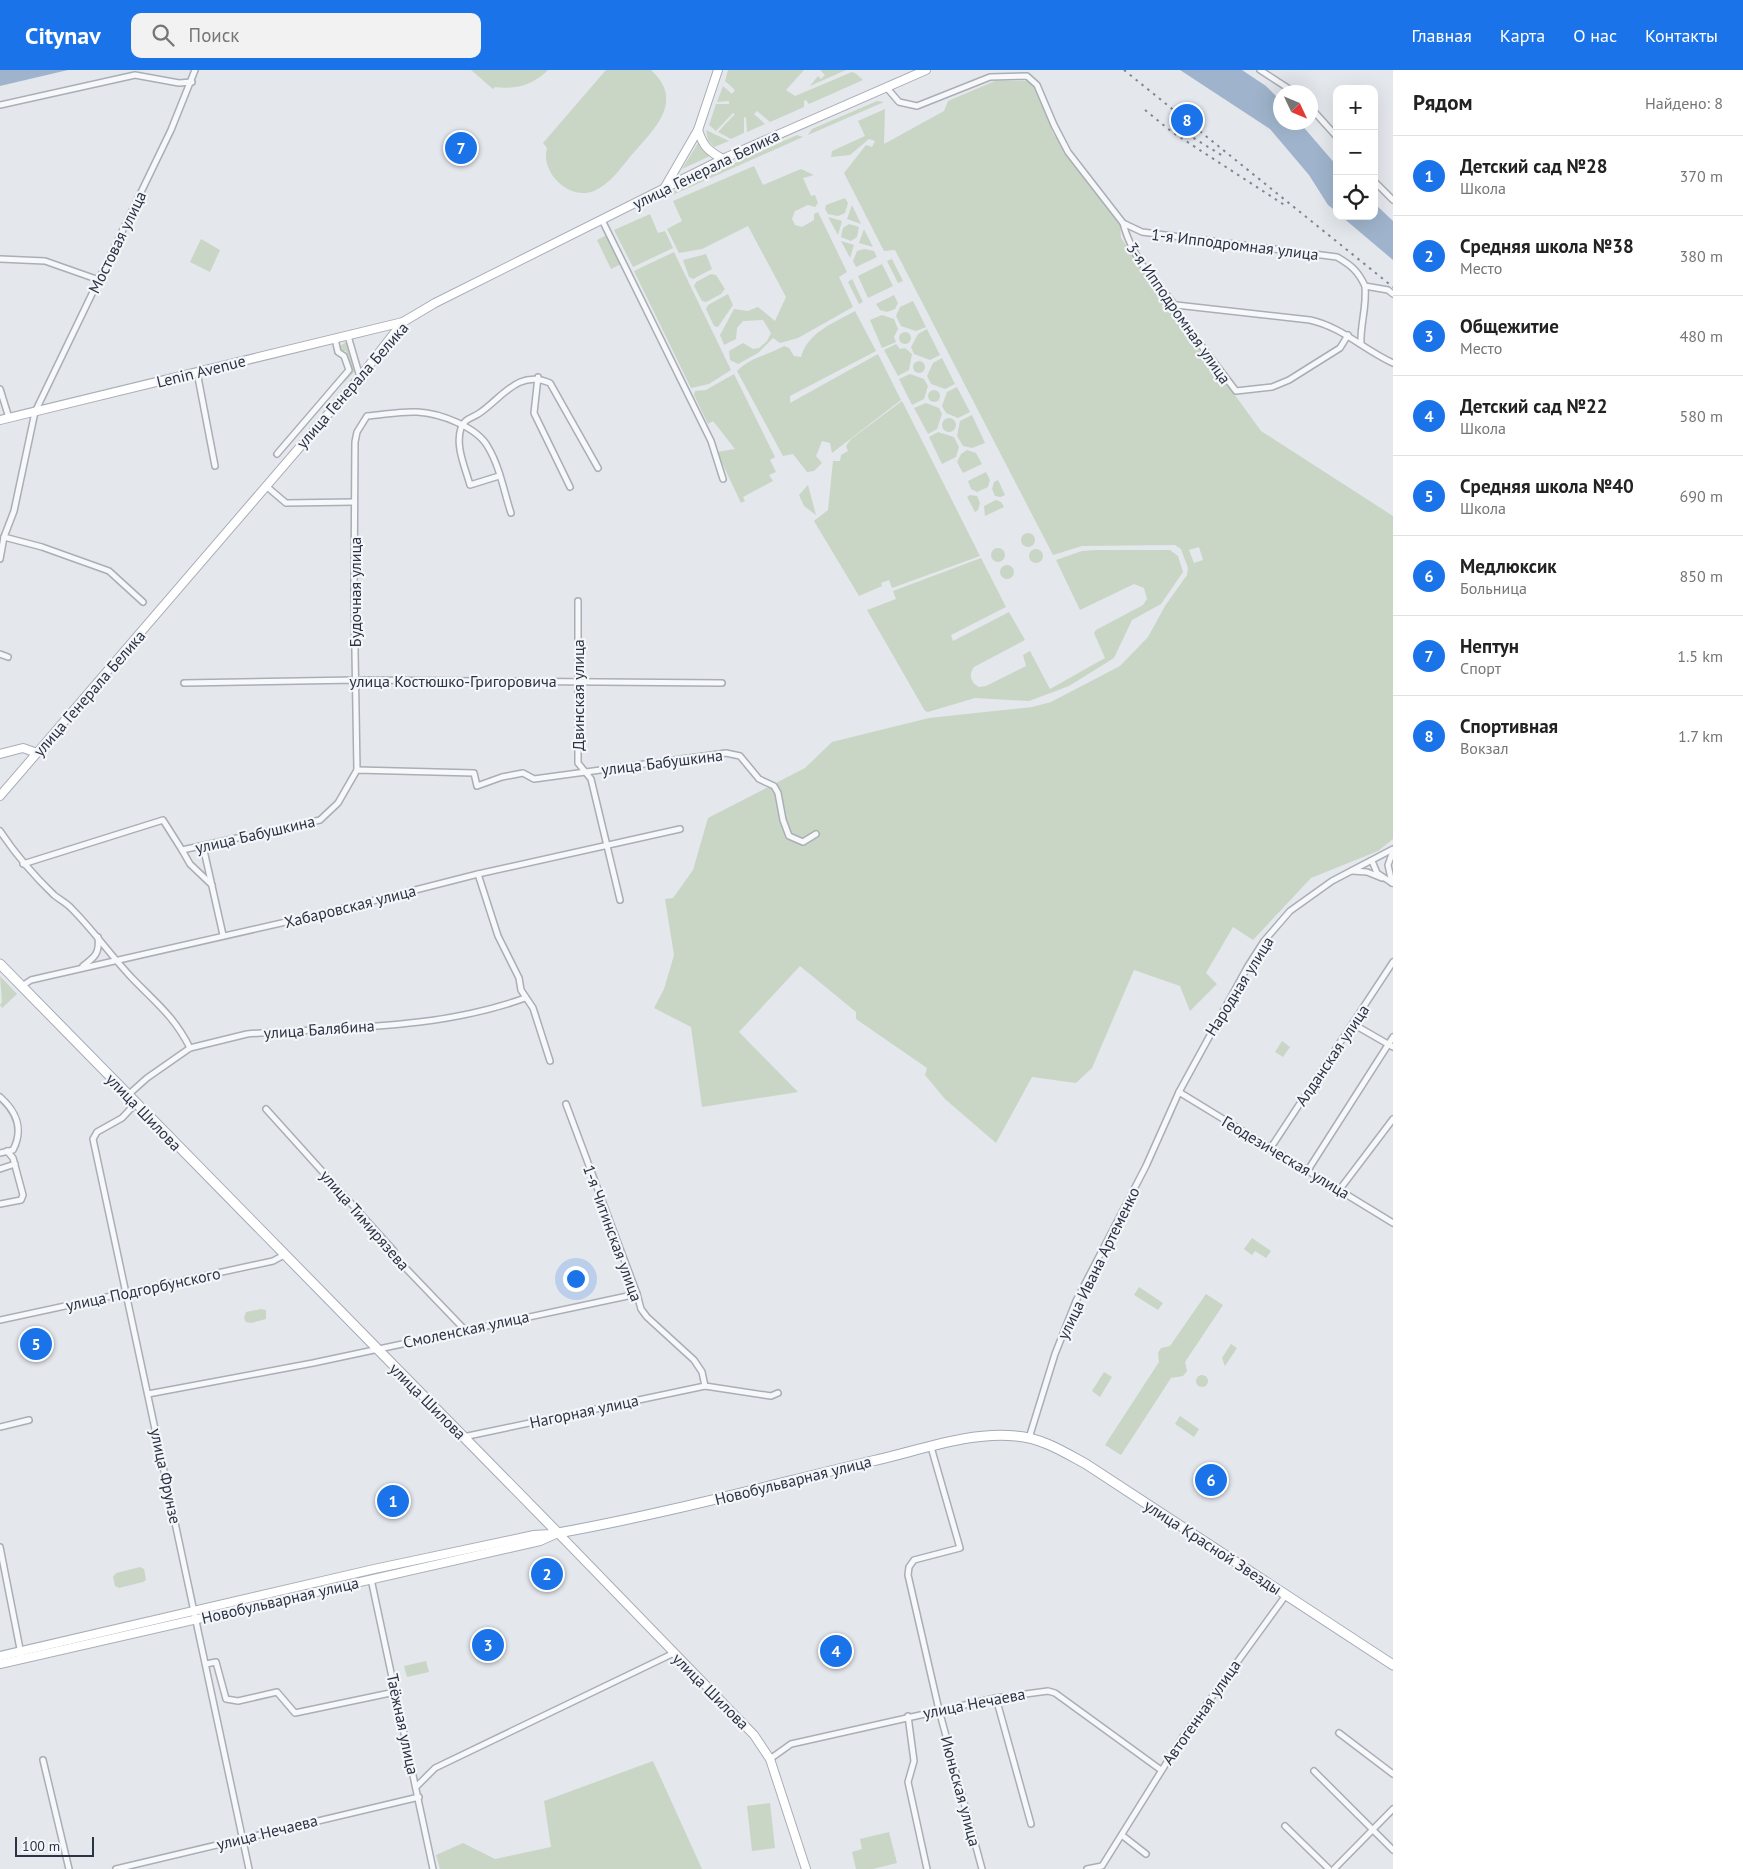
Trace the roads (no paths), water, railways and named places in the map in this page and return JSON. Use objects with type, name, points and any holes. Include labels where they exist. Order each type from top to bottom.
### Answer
[{"type":"main road","points":[[665,187],[698,130],[718,70]]},
{"type":"main road","name":"улица Генерала Белика","points":[[0,796],[360,377],[403,322],[723,159],[926,70]]},
{"type":"main road","points":[[698,130],[703,146],[723,159]]},
{"type":"main road","name":"Lenin Avenue","points":[[0,420],[403,322]]},
{"type":"main road","points":[[0,754],[23,748],[37,753]]},
{"type":"main road","name":"улица Шилова","points":[[0,964],[751,1732],[770,1759],[806,1869]]},
{"type":"main road","name":"Новобульварная улица","points":[[0,1664],[21,1655],[382,1567],[534,1535],[558,1533],[673,1509],[931,1447],[993,1435],[1028,1438]]},
{"type":"main road","name":"улица Красной Звезды","points":[[1028,1438],[1040,1441],[1086,1464],[1393,1665]]},
{"type":"main road","name":"Новобульварная улица","points":[[195,1614],[371,1579],[540,1541],[558,1533]]},
{"type":"main road","name":"Новобульварная улица","points":[[0,1656],[21,1655]]},
{"type":"street","name":"Мостовая улица","points":[[0,559],[4,537],[16,502],[35,412],[192,82],[195,70]]},
{"type":"street","points":[[1260,70],[1283,85]]},
{"type":"street","points":[[0,105],[135,75],[179,83],[192,82]]},
{"type":"street","name":"1-я Ипподромная улица","points":[[886,88],[899,102],[917,106],[990,77],[1027,76],[1037,85],[1068,152],[1123,223],[1142,232],[1337,258],[1350,264],[1359,273],[1364,286]]},
{"type":"street","points":[[1318,116],[1333,133]]},
{"type":"street","points":[[1378,185],[1393,200]]},
{"type":"street","points":[[602,220],[712,441],[723,479]]},
{"type":"street","name":"3-я Ипподромная улица","points":[[1123,223],[1127,239],[1137,257],[1176,305],[1178,315],[1236,391],[1272,387],[1289,380],[1340,348],[1348,335]]},
{"type":"street","points":[[0,259],[45,260],[99,280]]},
{"type":"street","points":[[1361,344],[1360,331],[1367,304],[1364,286],[1388,290],[1393,294]]},
{"type":"street","points":[[1176,305],[1310,320],[1326,324],[1348,335],[1369,352],[1393,363]]},
{"type":"street","points":[[348,336],[360,377]]},
{"type":"street","points":[[277,454],[349,370],[344,356],[338,352],[335,339]]},
{"type":"street","points":[[197,372],[215,466]]},
{"type":"street","points":[[538,377],[534,413],[570,487]]},
{"type":"street","points":[[499,476],[470,485],[458,440],[461,426],[466,419],[480,413],[503,393],[522,381],[538,377],[550,383],[598,468]]},
{"type":"street","points":[[0,389],[9,418]]},
{"type":"street","name":"Будочная улица","points":[[357,770],[354,502],[355,442],[357,432],[367,416],[416,412],[436,415],[461,426]]},
{"type":"street","points":[[461,426],[480,436],[488,446],[511,513]]},
{"type":"street","points":[[266,486],[286,503],[354,502]]},
{"type":"street","points":[[4,537],[42,547],[109,571],[143,602]]},
{"type":"street","name":"Двинская улица","points":[[578,601],[578,763],[591,779],[620,900]]},
{"type":"street","points":[[0,654],[8,657]]},
{"type":"street","name":"улица Костюшко-Григоровича","points":[[184,684],[356,680],[722,683]]},
{"type":"street","name":"улица Бабушкина","points":[[22,864],[163,820],[182,850],[320,820],[338,803],[357,770],[474,773],[477,786],[502,777],[523,773],[534,779],[726,753],[740,756],[759,778],[774,786],[778,793],[783,820],[789,836],[803,842],[816,834]]},
{"type":"street","name":"Хабаровская улица","points":[[22,986],[31,980],[81,968],[321,914],[478,874],[608,844],[680,830]]},
{"type":"street","points":[[0,831],[22,864],[56,897],[70,906],[98,936],[115,960],[167,1012],[180,1028],[190,1048]]},
{"type":"street","points":[[203,846],[223,935]]},
{"type":"street","points":[[182,850],[190,864],[212,885]]},
{"type":"street","points":[[1393,850],[1388,865],[1393,884]]},
{"type":"street","name":"Народная улица","points":[[1179,1092],[1207,1037],[1264,941],[1290,911],[1310,895],[1349,871],[1393,850]]},
{"type":"street","points":[[1372,860],[1382,878]]},
{"type":"street","points":[[1349,871],[1366,872],[1393,884]]},
{"type":"street","points":[[478,874],[498,936],[519,978],[521,990],[533,1008],[550,1061]]},
{"type":"street","points":[[81,968],[97,955],[99,950],[98,936]]},
{"type":"street","name":"Алданская улица","points":[[1270,1149],[1393,962]]},
{"type":"street","name":"улица Балябина","points":[[128,1095],[147,1078],[190,1048],[247,1034],[437,1020],[489,1011],[526,998]]},
{"type":"street","points":[[1354,1024],[1391,1045]]},
{"type":"street","points":[[1308,1170],[1391,1045],[1393,1037]]},
{"type":"street","name":"Геодезическая улица","points":[[1179,1092],[1393,1223]]},
{"type":"street","name":"улица Ивана Артеменко","points":[[1028,1438],[1055,1354],[1073,1308],[1146,1166],[1179,1092]]},
{"type":"street","points":[[0,1097],[13,1110],[18,1120],[17,1140],[12,1150],[0,1153]]},
{"type":"street","name":"улица Фрунзе","points":[[136,1104],[122,1118],[97,1132],[93,1139],[243,1838],[248,1869]]},
{"type":"street","name":"1-я Читинская улица","points":[[566,1104],[637,1294],[640,1309],[694,1360],[702,1372],[706,1386]]},
{"type":"street","name":"улица Тимирязева","points":[[266,1109],[394,1251],[395,1257],[465,1330]]},
{"type":"street","points":[[1340,1189],[1393,1119]]},
{"type":"street","points":[[0,1204],[22,1197],[15,1164],[7,1151]]},
{"type":"street","points":[[0,1169],[15,1164]]},
{"type":"street","name":"улица Подгорбунского","points":[[0,1320],[274,1261],[284,1255]]},
{"type":"street","name":"Смоленская улица","points":[[148,1394],[376,1349],[637,1294]]},
{"type":"street","points":[[706,1386],[771,1396],[778,1393]]},
{"type":"street","name":"Нагорная улица","points":[[463,1437],[706,1386]]},
{"type":"street","points":[[0,1427],[29,1420]]},
{"type":"street","name":"Июньская улица","points":[[931,1447],[960,1548],[914,1560],[909,1567],[908,1575],[939,1710],[982,1869]]},
{"type":"street","points":[[0,1547],[21,1655]]},
{"type":"street","name":"Таёжная улица","points":[[371,1579],[433,1869]]},
{"type":"street","name":"Автогенная улица","points":[[1087,1869],[1102,1866],[1123,1836],[1161,1770],[1247,1646],[1286,1594]]},
{"type":"street","points":[[416,1787],[435,1768],[674,1653]]},
{"type":"street","points":[[206,1664],[216,1662],[226,1699],[238,1700],[277,1692],[295,1713],[396,1692]]},
{"type":"street","name":"улица Нечаева","points":[[770,1759],[791,1744],[908,1716],[1039,1691],[1055,1693],[1161,1770]]},
{"type":"street","points":[[996,1698],[1031,1824]]},
{"type":"street","points":[[908,1716],[914,1761],[908,1782],[927,1869]]},
{"type":"street","points":[[1339,1734],[1393,1774]]},
{"type":"street","points":[[43,1760],[69,1869]]},
{"type":"street","points":[[1314,1771],[1393,1850]]},
{"type":"street","name":"улица Нечаева","points":[[116,1869],[419,1797]]},
{"type":"street","points":[[1334,1869],[1393,1809]]},
{"type":"street","points":[[1285,1826],[1329,1869]]},
{"type":"street","points":[[1123,1836],[1146,1854]]},
{"type":"water","points":[[0,70],[68,70],[0,86]]},
{"type":"water","points":[[1180,70],[1242,70],[1266,86],[1273,93],[1273,130],[1306,130],[1333,161],[1333,209],[1328,205],[1309,175],[1270,129]]},
{"type":"water","points":[[1378,207],[1393,221],[1393,260],[1346,220],[1378,220]]},
{"type":"railway","points":[[1124,70],[1393,287]]},
{"type":"railway","points":[[1145,110],[1172,132],[1286,206]]},
{"type":"railway","points":[[1187,134],[1223,156]]},
{"type":"place","name":"Спортивная","points":[[1187,120]]},
{"type":"place","name":"Нептун","points":[[461,148]]},
{"type":"place","name":"Средняя школа №40","points":[[36,1344]]},
{"type":"place","name":"Медлюксик","points":[[1211,1480]]},
{"type":"place","name":"Детский сад №28","points":[[393,1501]]},
{"type":"place","name":"Средняя школа №38","points":[[547,1574]]},
{"type":"place","name":"Общежитие","points":[[488,1645]]},
{"type":"place","name":"Детский сад №22","points":[[836,1651]]}]
